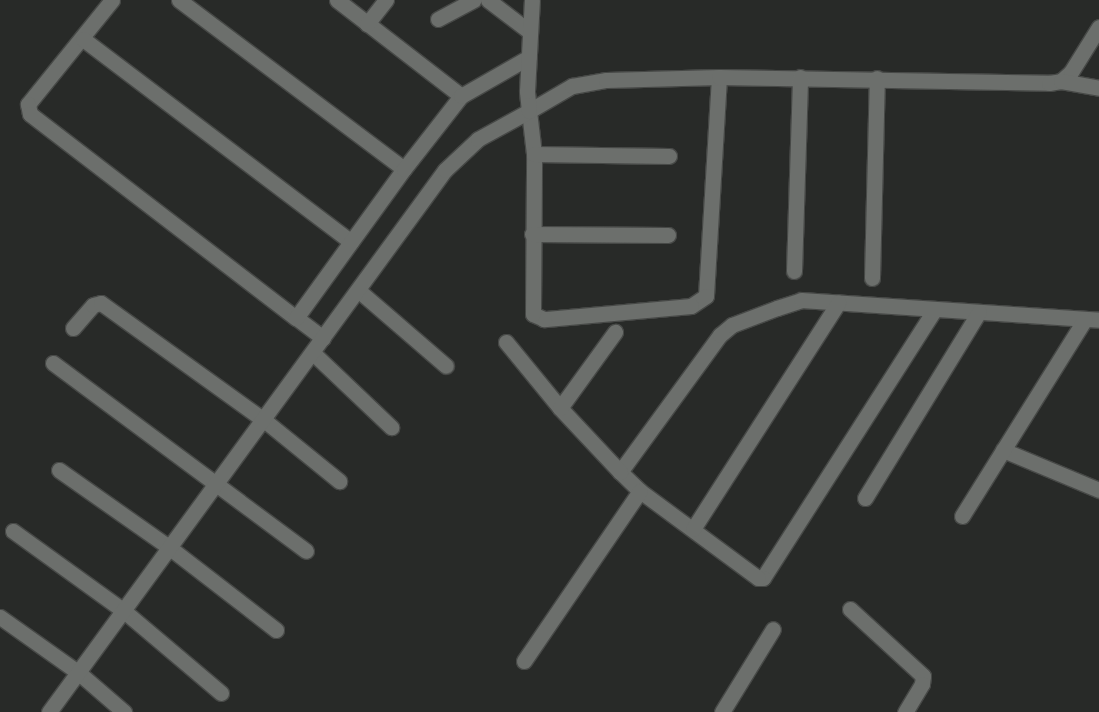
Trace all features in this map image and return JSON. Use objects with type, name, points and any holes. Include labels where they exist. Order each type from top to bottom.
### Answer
[{"type":"street","points":[[112,0],[83,39],[28,104],[30,114],[322,338]]},
{"type":"street","points":[[337,0],[461,96]]},
{"type":"street","points":[[367,24],[386,0]]},
{"type":"street","points":[[438,20],[473,0]]},
{"type":"street","points":[[488,0],[530,32]]},
{"type":"street","points":[[532,0],[527,91],[534,154],[531,307],[533,314],[538,318],[691,306],[702,301],[708,289],[719,77]]},
{"type":"street","points":[[182,1],[404,169]]},
{"type":"street","points":[[1066,77],[1099,27]]},
{"type":"street","points":[[83,39],[351,242]]},
{"type":"street","points":[[300,320],[351,242],[404,169],[461,96],[529,65]]},
{"type":"street","points":[[49,712],[313,353],[444,170],[478,139],[572,86],[606,80],[800,77],[1028,83],[1066,77],[1099,88]]},
{"type":"street","points":[[794,271],[800,77]]},
{"type":"street","points":[[872,278],[877,78]]},
{"type":"street","points":[[534,154],[669,156]]},
{"type":"street","points":[[532,234],[668,235]]},
{"type":"street","points":[[358,290],[446,366]]},
{"type":"street","points":[[620,472],[720,335],[732,325],[801,300],[1092,319]]},
{"type":"street","points":[[693,529],[838,303]]},
{"type":"street","points":[[74,328],[93,305],[102,304],[264,420],[339,480]]},
{"type":"street","points":[[506,342],[560,408],[640,491],[758,578],[764,578],[935,309]]},
{"type":"street","points":[[864,498],[979,312]]},
{"type":"street","points":[[962,516],[1003,450],[1092,319]]},
{"type":"street","points":[[560,408],[615,332]]},
{"type":"street","points":[[313,353],[391,427]]},
{"type":"street","points":[[53,363],[218,483],[306,550]]},
{"type":"street","points":[[1003,450],[1099,490]]},
{"type":"street","points":[[59,470],[170,548],[276,630]]},
{"type":"street","points":[[524,661],[640,491]]},
{"type":"street","points":[[13,531],[124,611],[222,693]]},
{"type":"street","points":[[850,608],[923,676],[922,684],[905,712]]},
{"type":"street","points":[[0,617],[79,673],[124,712]]},
{"type":"street","points":[[722,712],[773,629]]}]
